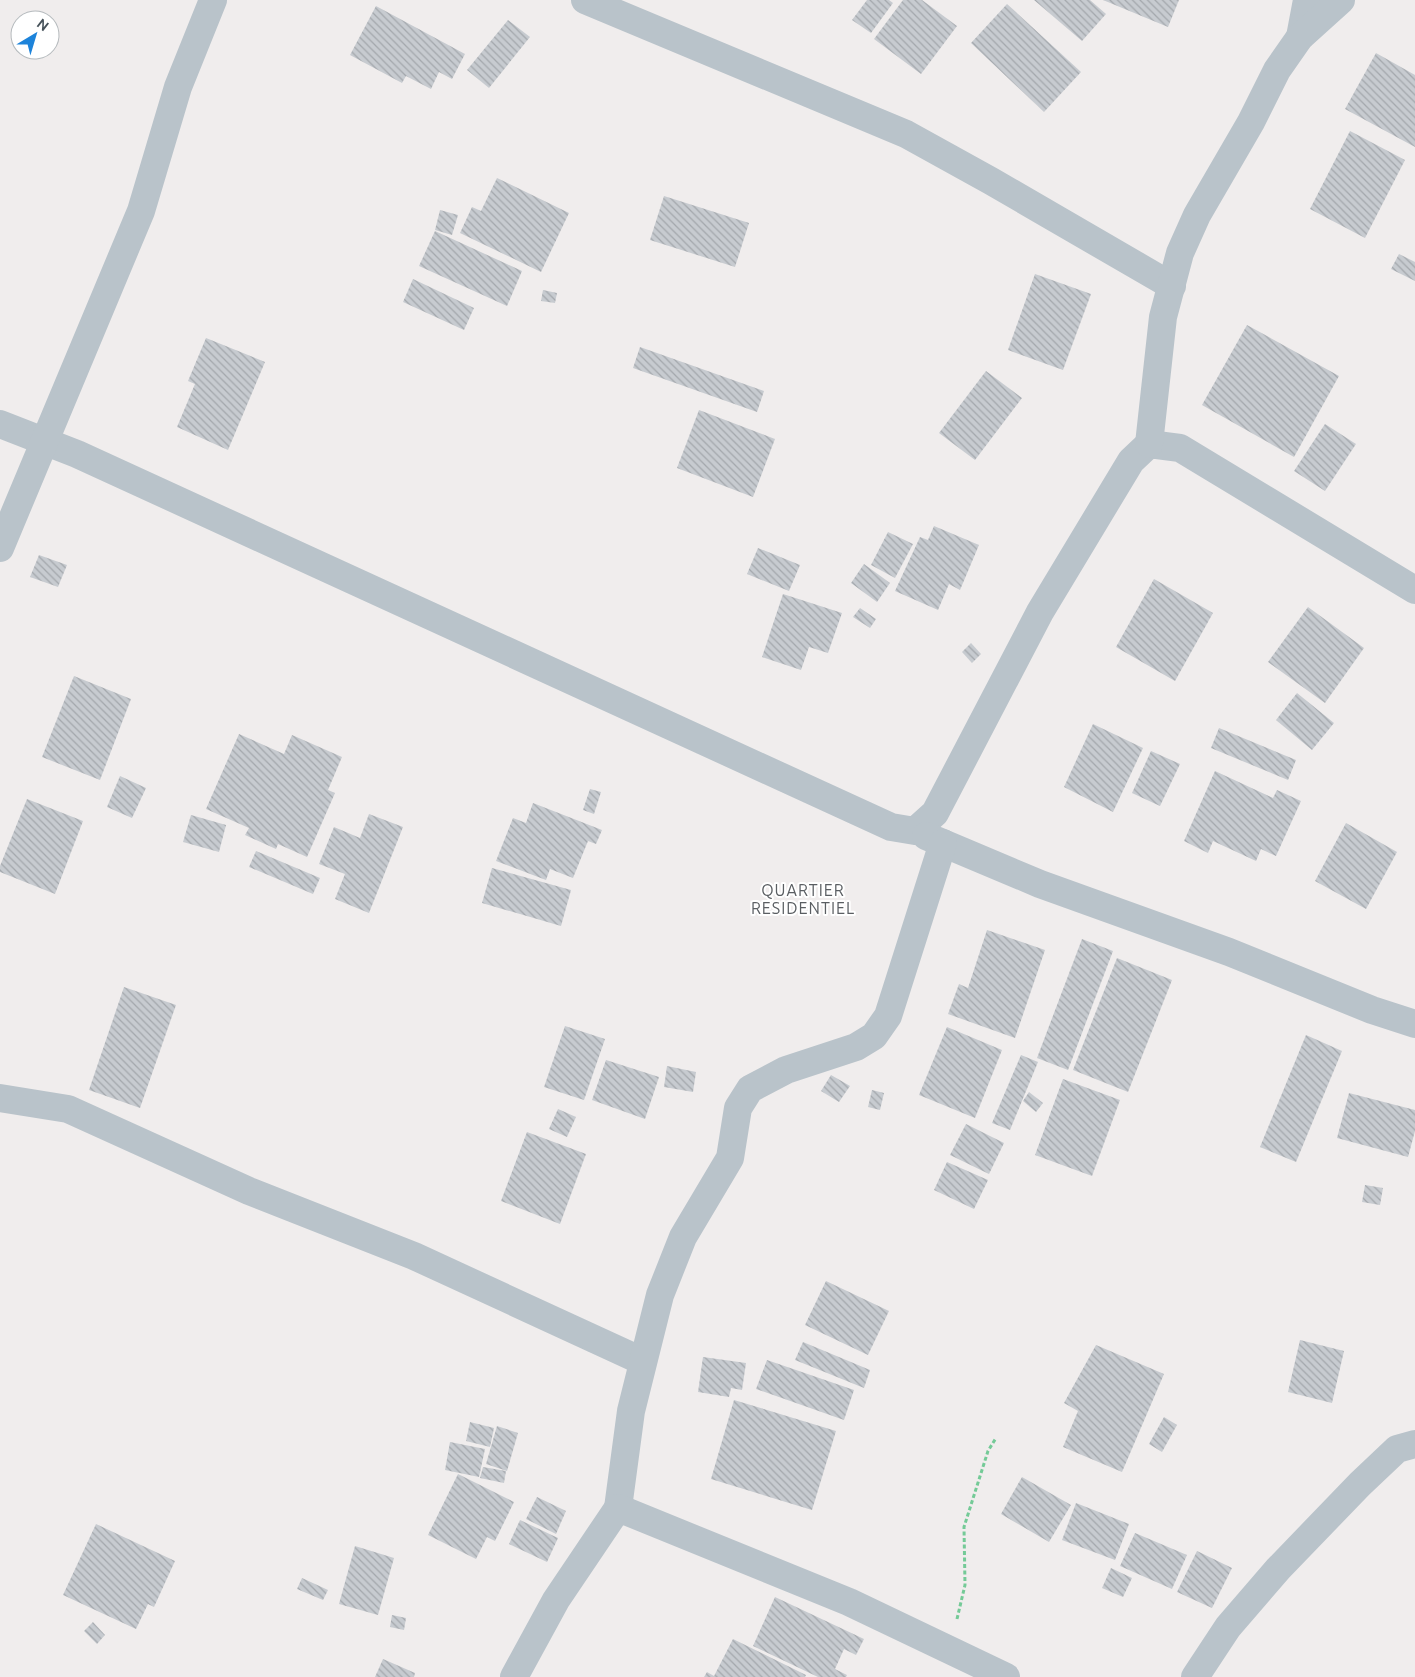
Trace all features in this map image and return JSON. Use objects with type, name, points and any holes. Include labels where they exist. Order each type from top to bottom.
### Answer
[{"type":"street","points":[[0,548],[46,442],[141,211],[178,87],[213,0]]},
{"type":"street","points":[[585,0],[906,134],[1172,286]]},
{"type":"street","points":[[1300,37],[1307,0]]},
{"type":"street","points":[[915,831],[935,813],[1040,612],[1130,460],[1149,444],[1163,317],[1180,253],[1197,215],[1251,122],[1277,70],[1300,37],[1341,0]]},
{"type":"street","points":[[0,424],[104,466],[891,827],[915,831],[1040,884],[1229,952],[1372,1010],[1415,1024]]},
{"type":"street","points":[[1149,444],[1180,448],[1415,590]]},
{"type":"street","points":[[514,1677],[556,1600],[618,1508],[631,1411],[660,1295],[683,1237],[730,1158],[738,1108],[750,1089],[786,1070],[856,1047],[874,1036],[888,1016],[944,843]]},
{"type":"street","points":[[0,1098],[68,1109],[249,1191],[414,1256],[642,1361]]},
{"type":"street","points":[[1195,1677],[1228,1627],[1278,1569],[1360,1484],[1398,1449],[1415,1444]]},
{"type":"street","points":[[618,1508],[849,1602],[1006,1677]]},
{"type":"path","points":[[930,1641],[952,1628],[958,1616],[965,1585],[964,1527],[988,1452],[996,1438]]},
{"type":"building","points":[[867,0],[889,0],[893,3],[871,33],[852,20]]},
{"type":"building","points":[[903,0],[922,0],[957,26],[921,74],[874,39]]},
{"type":"building","points":[[1034,0],[1090,0],[1106,14],[1082,41]]},
{"type":"building","points":[[1103,0],[1179,0],[1168,27]]},
{"type":"building","points":[[1007,4],[1081,72],[1044,112],[971,43]]},
{"type":"building","points":[[376,6],[465,54],[452,79],[439,72],[431,89],[406,76],[402,83],[350,55]]},
{"type":"building","points":[[508,20],[530,37],[489,88],[467,70]]},
{"type":"building","points":[[1376,53],[1415,75],[1415,147],[1345,109]]},
{"type":"building","points":[[1350,131],[1405,160],[1365,238],[1310,209]]},
{"type":"building","points":[[497,178],[569,213],[541,272],[460,233],[472,207],[481,211]]},
{"type":"building","points":[[664,196],[749,223],[735,267],[650,240]]},
{"type":"building","points":[[440,210],[458,215],[452,235],[435,230]]},
{"type":"building","points":[[435,231],[522,271],[507,306],[419,266]]},
{"type":"building","points":[[1399,254],[1415,262],[1415,281],[1391,269]]},
{"type":"building","points":[[1035,274],[1091,294],[1063,370],[1008,350]]},
{"type":"building","points":[[413,279],[474,308],[464,330],[403,302]]},
{"type":"building","points":[[543,290],[557,293],[555,303],[541,301]]},
{"type":"building","points":[[1247,325],[1339,376],[1294,457],[1202,405]]},
{"type":"building","points":[[206,338],[265,362],[228,450],[177,427],[195,384],[188,381]]},
{"type":"building","points":[[640,347],[764,391],[757,412],[633,368]]},
{"type":"building","points":[[986,371],[1022,398],[975,460],[939,433]]},
{"type":"building","points":[[699,410],[775,439],[753,497],[677,468]]},
{"type":"building","points":[[1325,424],[1356,444],[1325,491],[1294,471]]},
{"type":"building","points":[[934,526],[979,545],[960,590],[949,584],[938,610],[895,591],[920,537],[928,540]]},
{"type":"building","points":[[888,532],[913,544],[895,578],[871,565]]},
{"type":"building","points":[[758,548],[800,565],[789,591],[747,574]]},
{"type":"building","points":[[39,555],[67,565],[58,587],[30,577]]},
{"type":"building","points":[[864,564],[890,583],[877,602],[851,583]]},
{"type":"building","points":[[1154,579],[1213,613],[1175,681],[1116,647]]},
{"type":"building","points":[[783,594],[842,613],[828,653],[809,647],[801,670],[762,657]]},
{"type":"building","points":[[1308,607],[1364,648],[1325,703],[1268,662]]},
{"type":"building","points":[[860,608],[876,619],[870,628],[853,617]]},
{"type":"building","points":[[971,643],[981,654],[972,663],[962,652]]},
{"type":"building","points":[[74,676],[131,699],[100,780],[42,757]]},
{"type":"building","points":[[1297,693],[1334,723],[1312,750],[1276,720]]},
{"type":"building","points":[[1093,724],[1143,748],[1113,812],[1064,787]]},
{"type":"building","points":[[1219,728],[1296,760],[1288,780],[1211,748]]},
{"type":"building","points":[[239,734],[284,754],[292,735],[342,757],[328,790],[335,793],[307,857],[278,844],[276,849],[245,835],[249,828],[206,809]]},
{"type":"building","points":[[1151,751],[1180,764],[1160,806],[1132,793]]},
{"type":"building","points":[[1215,771],[1273,798],[1277,790],[1301,801],[1276,856],[1261,849],[1256,861],[1213,841],[1208,853],[1184,841]]},
{"type":"building","points":[[120,776],[146,788],[132,818],[107,807]]},
{"type":"building","points":[[590,789],[601,792],[594,814],[583,810]]},
{"type":"building","points":[[27,799],[83,821],[55,894],[0,872],[0,866]]},
{"type":"building","points":[[533,803],[602,830],[596,844],[588,841],[573,878],[550,869],[546,880],[496,861],[513,818],[526,823]]},
{"type":"building","points":[[369,814],[403,827],[369,913],[335,899],[345,874],[319,864],[334,827],[360,838]]},
{"type":"building","points":[[191,815],[226,825],[219,852],[183,842]]},
{"type":"building","points":[[1346,823],[1397,852],[1366,909],[1315,881]]},
{"type":"building","points":[[256,851],[320,878],[313,894],[249,867]]},
{"type":"building","points":[[492,868],[571,890],[561,926],[482,903]]},
{"type":"building","points":[[987,930],[1045,950],[1015,1038],[948,1014],[959,984],[968,988]]},
{"type":"building","points":[[1082,939],[1113,951],[1068,1070],[1037,1058]]},
{"type":"building","points":[[1117,958],[1172,980],[1128,1092],[1073,1070]]},
{"type":"building","points":[[124,987],[176,1005],[140,1108],[89,1090]]},
{"type":"building","points":[[565,1026],[605,1039],[584,1100],[544,1087]]},
{"type":"building","points":[[947,1027],[1002,1050],[975,1118],[919,1095]]},
{"type":"building","points":[[1306,1035],[1342,1051],[1296,1162],[1260,1147]]},
{"type":"building","points":[[1021,1055],[1038,1062],[1010,1130],[992,1123]]},
{"type":"building","points":[[606,1060],[659,1077],[645,1119],[592,1100]]},
{"type":"building","points":[[667,1066],[696,1072],[693,1092],[664,1087]]},
{"type":"building","points":[[831,1075],[850,1086],[839,1102],[821,1091]]},
{"type":"building","points":[[1063,1079],[1120,1100],[1092,1176],[1035,1155]]},
{"type":"building","points":[[872,1090],[884,1093],[880,1110],[868,1107]]},
{"type":"building","points":[[1029,1092],[1043,1103],[1036,1112],[1023,1101]]},
{"type":"building","points":[[1349,1093],[1415,1110],[1415,1131],[1408,1157],[1337,1138]]},
{"type":"building","points":[[558,1109],[576,1117],[567,1137],[549,1129]]},
{"type":"building","points":[[966,1124],[1004,1143],[989,1174],[950,1155]]},
{"type":"building","points":[[527,1132],[586,1154],[560,1224],[501,1201]]},
{"type":"building","points":[[947,1162],[988,1180],[974,1209],[934,1190]]},
{"type":"building","points":[[1365,1185],[1383,1188],[1380,1205],[1362,1202]]},
{"type":"building","points":[[826,1281],[889,1311],[868,1355],[805,1325]]},
{"type":"building","points":[[1300,1340],[1344,1351],[1332,1403],[1288,1392]]},
{"type":"building","points":[[803,1342],[870,1370],[864,1388],[795,1360]]},
{"type":"building","points":[[1096,1345],[1164,1374],[1122,1472],[1063,1447],[1078,1411],[1064,1403]]},
{"type":"building","points":[[703,1357],[746,1363],[742,1390],[731,1388],[729,1397],[698,1392]]},
{"type":"building","points":[[767,1360],[854,1390],[844,1420],[756,1389]]},
{"type":"building","points":[[734,1400],[836,1431],[812,1510],[711,1479]]},
{"type":"building","points":[[1164,1417],[1177,1425],[1162,1452],[1149,1444]]},
{"type":"building","points":[[470,1422],[494,1428],[490,1447],[466,1441]]},
{"type":"building","points":[[497,1426],[518,1433],[507,1471],[486,1464]]},
{"type":"building","points":[[450,1442],[485,1449],[479,1477],[445,1470]]},
{"type":"building","points":[[483,1467],[506,1471],[504,1483],[480,1478]]},
{"type":"building","points":[[458,1474],[514,1502],[495,1541],[487,1537],[476,1559],[428,1535]]},
{"type":"building","points":[[1022,1477],[1071,1505],[1049,1542],[1001,1514]]},
{"type":"building","points":[[537,1497],[566,1511],[556,1534],[526,1519]]},
{"type":"building","points":[[1076,1503],[1129,1524],[1115,1560],[1062,1540]]},
{"type":"building","points":[[520,1520],[558,1538],[547,1562],[509,1544]]},
{"type":"building","points":[[96,1524],[175,1561],[154,1607],[148,1604],[136,1629],[63,1595]]},
{"type":"building","points":[[1135,1533],[1187,1555],[1172,1589],[1120,1566]]},
{"type":"building","points":[[355,1546],[394,1558],[378,1615],[339,1604]]},
{"type":"building","points":[[1197,1551],[1232,1568],[1212,1608],[1177,1592]]},
{"type":"building","points":[[1111,1568],[1132,1578],[1123,1597],[1102,1588]]},
{"type":"building","points":[[302,1578],[328,1590],[323,1600],[297,1589]]},
{"type":"building","points":[[775,1597],[864,1639],[856,1655],[844,1649],[835,1669],[847,1675],[846,1677],[818,1677],[753,1646]]},
{"type":"building","points":[[392,1615],[406,1618],[404,1630],[390,1627]]},
{"type":"building","points":[[93,1622],[105,1635],[97,1644],[84,1631]]},
{"type":"building","points":[[733,1639],[806,1675],[805,1677],[704,1677],[707,1672],[714,1676]]},
{"type":"building","points":[[383,1659],[415,1673],[414,1677],[375,1677]]},
{"type":"district","name":"QUARTIER RESIDENTIEL","points":[[803,899]]}]
